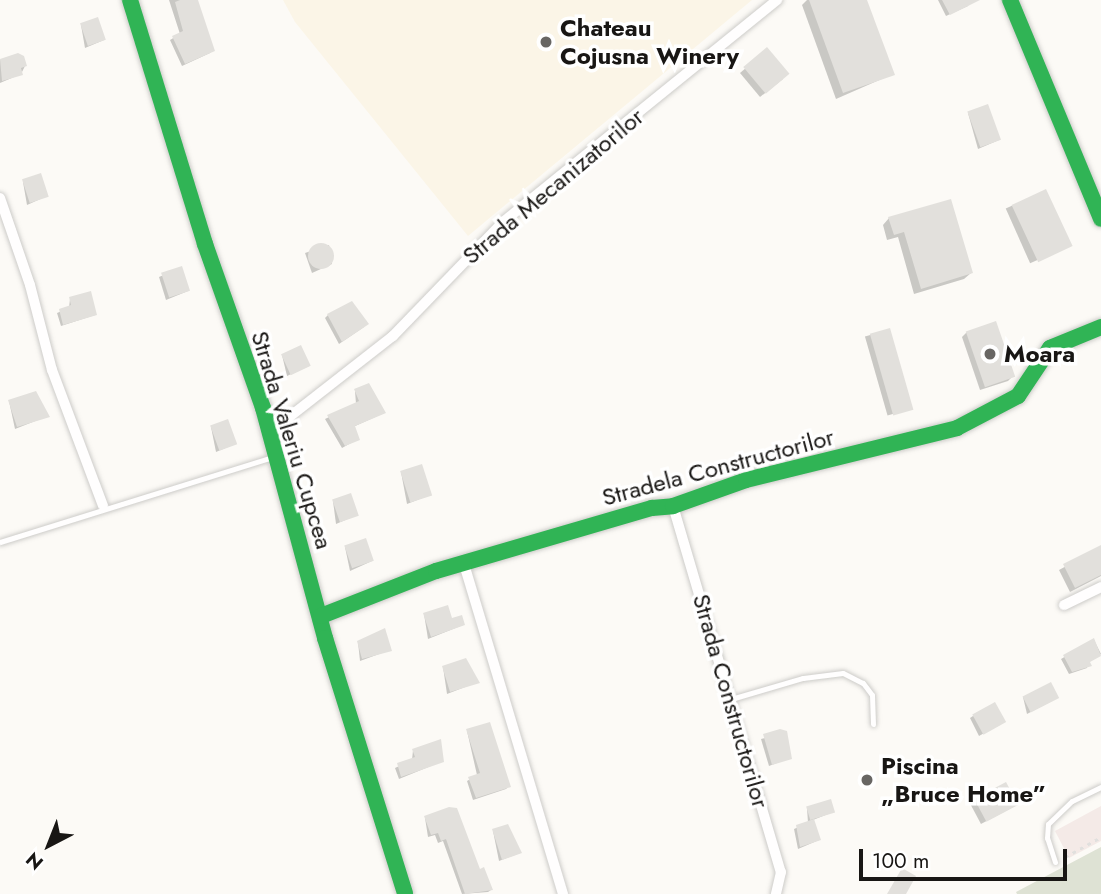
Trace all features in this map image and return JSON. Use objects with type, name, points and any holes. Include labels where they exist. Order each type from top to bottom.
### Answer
[{"type":"street","name":"Strada Valeriu Cupcea","points":[[131,0],[201,232],[270,432],[273,457],[405,894]]},
{"type":"street","name":"Strada Mecanizatorilor","points":[[270,432],[393,336],[502,222],[777,0]]},
{"type":"street","points":[[1010,0],[1101,219]]},
{"type":"street","points":[[0,198],[52,370],[103,506]]},
{"type":"street","name":"Stradela Constructorilor","points":[[321,616],[464,564],[652,508],[673,506],[746,480],[931,436],[982,417],[1018,396],[1051,348],[1101,327]]},
{"type":"street","name":"Strada Constructorilor","points":[[673,506],[781,872],[776,894]]},
{"type":"street","points":[[464,564],[563,894]]},
{"type":"street","points":[[1064,605],[1101,587]]},
{"type":"lane","points":[[0,542],[103,506],[273,457]]},
{"type":"lane","points":[[731,699],[803,678],[843,673],[863,684],[872,695],[873,724]]},
{"type":"lane","points":[[1055,862],[1046,838],[1048,824],[1073,801],[1101,787]]},
{"type":"path","points":[[1055,862],[1101,838]]},
{"type":"shaded area","points":[[283,0],[752,0],[468,236],[295,22]]},
{"type":"shaded area","points":[[1101,806],[1101,841],[1069,858],[1055,831]]},
{"type":"shaded area","points":[[1101,847],[1101,894],[1017,894],[1016,892]]},
{"type":"building","points":[[198,0],[215,51],[185,64],[172,36],[183,31],[175,2]]},
{"type":"building","points":[[809,0],[867,0],[895,75],[843,93]]},
{"type":"building","points":[[942,0],[980,0],[950,15]]},
{"type":"building","points":[[98,17],[106,40],[88,46],[80,23]]},
{"type":"building","points":[[767,47],[789,74],[766,94],[743,67]]},
{"type":"building","points":[[18,53],[24,56],[27,66],[21,68],[23,75],[2,81],[0,59]]},
{"type":"building","points":[[988,104],[1001,140],[980,147],[967,112]]},
{"type":"building","points":[[41,173],[49,197],[30,203],[22,179]]},
{"type":"building","points":[[1046,189],[1073,246],[1038,262],[1012,205]]},
{"type":"building","points":[[951,199],[973,273],[921,289],[904,232],[894,235],[888,217]]},
{"type":"building","points":[[321,243],[330,247],[334,256],[330,265],[321,269],[312,265],[308,256],[312,247]]},
{"type":"building","points":[[182,266],[190,291],[169,298],[161,273]]},
{"type":"building","points":[[91,291],[97,315],[63,325],[59,309],[71,305],[69,297]]},
{"type":"building","points":[[352,301],[369,324],[342,342],[327,314]]},
{"type":"building","name":"Moara","points":[[996,321],[1015,377],[985,387],[966,331]]},
{"type":"building","points":[[890,328],[913,410],[893,415],[870,334]]},
{"type":"building","points":[[301,345],[311,366],[291,375],[281,354]]},
{"type":"building","points":[[369,383],[386,413],[355,426],[360,440],[345,446],[327,415],[359,401],[354,389]]},
{"type":"building","points":[[36,391],[50,417],[17,427],[8,400]]},
{"type":"building","points":[[228,419],[237,444],[219,451],[210,425]]},
{"type":"building","points":[[422,464],[432,495],[410,502],[400,471]]},
{"type":"building","points":[[351,493],[359,516],[340,522],[332,500]]},
{"type":"building","points":[[366,538],[374,561],[352,568],[344,545]]},
{"type":"building","points":[[1101,545],[1101,575],[1075,588],[1063,564]]},
{"type":"building","points":[[448,605],[452,618],[462,615],[465,625],[431,637],[423,613]]},
{"type":"building","points":[[385,628],[392,651],[362,659],[357,641]]},
{"type":"building","points":[[1094,638],[1101,656],[1090,662],[1092,666],[1072,672],[1063,655]]},
{"type":"building","points":[[466,658],[480,683],[450,692],[442,666]]},
{"type":"building","points":[[1051,682],[1059,698],[1031,713],[1022,697]]},
{"type":"building","points":[[995,702],[1006,722],[983,735],[972,715]]},
{"type":"building","points":[[490,722],[511,787],[476,798],[468,777],[480,773],[466,729]]},
{"type":"building","points":[[780,729],[787,731],[792,759],[772,765],[763,734]]},
{"type":"building","points":[[441,739],[444,762],[401,777],[397,763],[415,757],[412,749]]},
{"type":"building","points":[[1006,782],[1018,805],[986,822],[974,799]]},
{"type":"building","points":[[831,799],[835,812],[810,820],[806,807]]},
{"type":"building","points":[[449,807],[457,808],[480,869],[484,867],[493,890],[465,894],[446,839],[441,841],[438,833],[431,835],[424,816]]},
{"type":"building","points":[[814,819],[821,840],[800,847],[796,825]]},
{"type":"building","points":[[508,824],[522,853],[502,860],[492,829]]},
{"type":"building","points":[[902,868],[916,876],[906,894],[887,894]]},
{"type":"traffic: fast","points":[[130,0],[205,244],[263,408],[325,638],[405,894]]},
{"type":"traffic: fast","points":[[1010,0],[1101,219]]},
{"type":"traffic: fast","points":[[321,616],[436,571],[652,508],[673,506],[746,480],[957,428],[1018,396],[1050,348],[1101,327]]},
{"type":"place","name":"Chateau Cojusna Winery","points":[[546,42]]},
{"type":"place","name":"Moara","points":[[990,354]]},
{"type":"place","name":"Piscina „Bruce Home”","points":[[867,780]]}]
